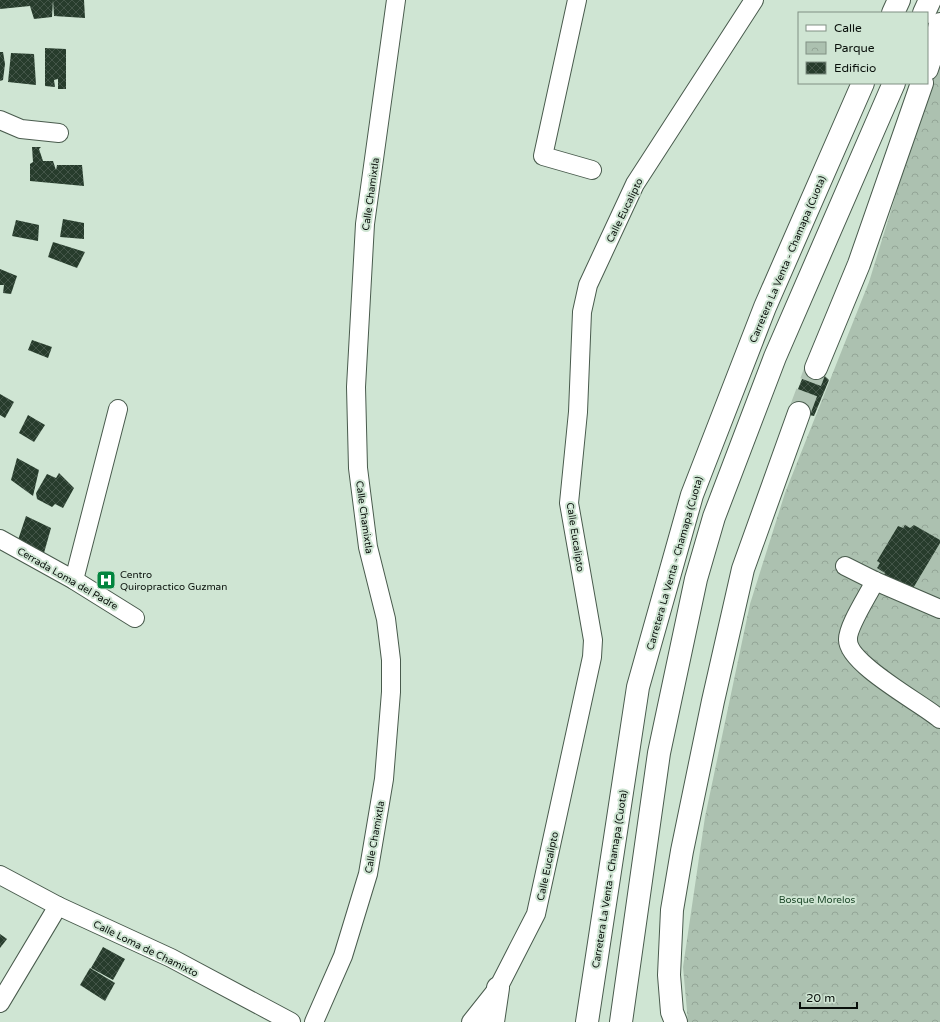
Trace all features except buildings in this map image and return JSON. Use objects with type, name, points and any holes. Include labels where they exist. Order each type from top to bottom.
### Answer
[{"type":"highway","points":[[894,12],[899,0]]},
{"type":"highway","points":[[924,12],[930,0]]},
{"type":"highway","points":[[928,65],[936,42],[940,24]]},
{"type":"highway","name":"Carretera La Venta - Chamapa (Cuota)","points":[[587,1022],[638,687],[692,494],[765,307],[863,84]]},
{"type":"highway","points":[[621,1022],[659,753],[677,662],[700,565],[714,517],[775,357],[894,84]]},
{"type":"highway","points":[[816,368],[858,264],[922,84]]},
{"type":"highway","points":[[676,1022],[672,1012],[669,975],[672,910],[683,844],[743,569],[799,413]]},
{"type":"highway","points":[[493,1022],[498,988]]},
{"type":"street","name":"Calle Chamixtla","points":[[314,1022],[342,956],[368,874],[384,779],[391,692],[391,660],[386,619],[368,547],[358,468],[356,387],[365,224],[396,0]]},
{"type":"street","points":[[577,0],[543,156],[592,170]]},
{"type":"street","name":"Calle Eucalipto","points":[[470,1022],[498,988],[536,914],[592,657],[593,640],[569,503],[578,412],[582,312],[588,285],[635,184],[754,0]]},
{"type":"street","points":[[0,120],[21,129],[59,133]]},
{"type":"street","points":[[74,580],[118,409]]},
{"type":"street","name":"Cerrada Loma del Padre","points":[[0,539],[74,580],[135,618]]},
{"type":"street","points":[[845,566],[875,581],[940,609]]},
{"type":"street","points":[[875,581],[854,622],[848,640],[852,652],[861,663],[876,675],[928,709],[940,719]]},
{"type":"street","name":"Calle Loma de Chamixto","points":[[0,875],[58,906],[171,958],[292,1022]]},
{"type":"street","points":[[0,1003],[58,906]]},
{"type":"green space","name":"Bosque Morelos","points":[[940,51],[940,1022],[688,1022],[683,967],[705,817],[750,604],[785,493],[869,282]]},
{"type":"tunnel","points":[[799,413],[816,368]]},
{"type":"place","name":"Centro Quiropractico Guzman","points":[[106,580]]}]
